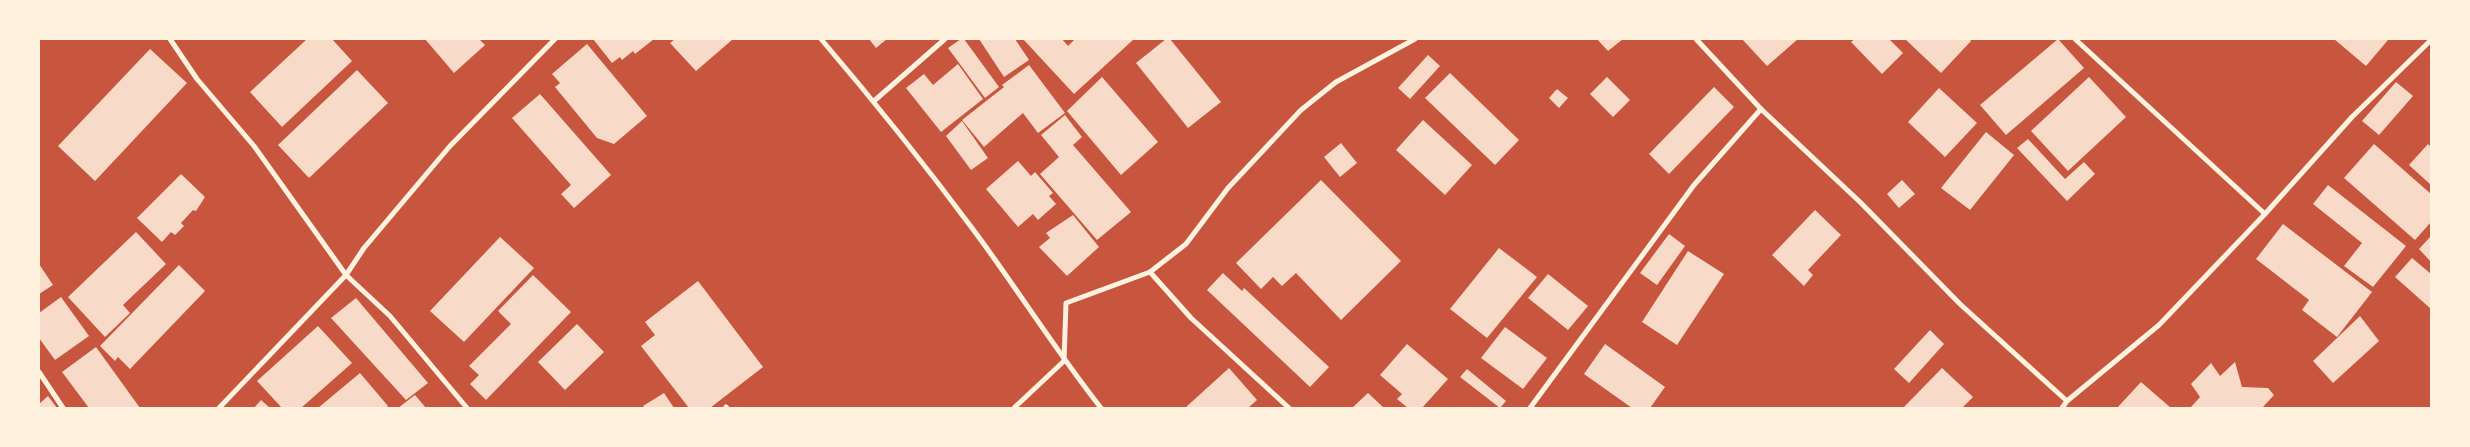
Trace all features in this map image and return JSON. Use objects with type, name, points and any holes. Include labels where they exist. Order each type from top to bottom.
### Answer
[{"type":"street","points":[[170,39],[197,79],[254,146],[346,274],[390,316],[467,408]]},
{"type":"street","points":[[219,408],[346,274],[364,248],[450,146],[554,39]]},
{"type":"street","points":[[821,39],[874,101],[975,233],[1064,361],[1101,408]]},
{"type":"street","points":[[874,101],[944,39]]},
{"type":"street","points":[[1014,408],[1064,361],[1066,303],[1150,272],[1186,244],[1228,188],[1301,110],[1336,82],[1415,39]]},
{"type":"street","points":[[1696,39],[1761,109],[1860,202],[1960,304],[2067,401]]},
{"type":"street","points":[[2074,39],[2265,214]]},
{"type":"street","points":[[2062,408],[2067,401],[2159,325],[2265,214],[2352,117],[2431,40]]},
{"type":"street","points":[[1530,408],[1694,184],[1761,109]]},
{"type":"street","points":[[1150,272],[1191,318],[1289,408]]},
{"type":"street","points":[[39,372],[63,408]]},
{"type":"building","points":[[307,39],[332,39],[352,61],[282,127],[250,92]]},
{"type":"building","points":[[425,39],[479,39],[485,45],[454,73]]},
{"type":"building","points":[[593,39],[654,39],[635,54],[633,51],[622,60],[620,57],[612,63]]},
{"type":"building","points":[[675,39],[733,39],[696,71],[670,43]]},
{"type":"building","points":[[869,39],[887,39],[876,48]]},
{"type":"building","points":[[964,39],[999,87],[985,98],[948,48]]},
{"type":"building","points":[[979,39],[1015,39],[1029,60],[1004,77]]},
{"type":"building","points":[[1023,39],[1062,39],[1068,46],[1075,39],[1134,39],[1074,94]]},
{"type":"building","points":[[1166,39],[1170,39],[1221,102],[1188,128],[1136,63]]},
{"type":"building","points":[[1597,39],[1623,39],[1608,51]]},
{"type":"building","points":[[1742,39],[1798,39],[1767,66]]},
{"type":"building","points":[[1855,39],[1889,39],[1903,53],[1882,74],[1851,42]]},
{"type":"building","points":[[1905,39],[1969,39],[1971,41],[1941,73]]},
{"type":"building","points":[[2058,39],[2084,68],[2006,135],[1980,105]]},
{"type":"building","points":[[2334,39],[2387,39],[2388,40],[2366,66]]},
{"type":"building","points":[[587,44],[647,116],[614,144],[597,138],[555,87],[560,83],[552,74]]},
{"type":"building","points":[[150,49],[187,83],[95,181],[58,146]]},
{"type":"building","points":[[1428,55],[1440,66],[1410,99],[1398,88]]},
{"type":"building","points":[[958,64],[983,99],[941,132],[906,88],[924,74],[933,85]]},
{"type":"building","points":[[1029,65],[1065,113],[1038,133],[1023,113],[984,147],[962,120],[1004,87],[1002,85]]},
{"type":"building","points":[[357,70],[388,103],[309,178],[278,145]]},
{"type":"building","points":[[1450,73],[1519,140],[1495,165],[1425,98]]},
{"type":"building","points":[[1102,77],[1158,142],[1121,175],[1067,111]]},
{"type":"building","points":[[1607,77],[1630,100],[1613,117],[1590,94]]},
{"type":"building","points":[[2089,77],[2126,117],[2068,171],[2031,131]]},
{"type":"building","points":[[2396,82],[2413,96],[2379,135],[2362,121]]},
{"type":"building","points":[[1714,87],[1734,107],[1669,174],[1649,154]]},
{"type":"building","points":[[1939,88],[1977,123],[1945,157],[1908,122]]},
{"type":"building","points":[[1557,89],[1568,98],[1559,108],[1549,98]]},
{"type":"building","points":[[540,94],[611,175],[574,208],[561,194],[571,185],[512,118]]},
{"type":"building","points":[[1065,115],[1082,137],[1073,145],[1131,212],[1097,240],[1040,174],[1059,157],[1041,135]]},
{"type":"building","points":[[1423,120],[1472,165],[1445,195],[1396,150]]},
{"type":"building","points":[[962,121],[988,158],[971,170],[946,136]]},
{"type":"building","points":[[1986,132],[2014,155],[1970,210],[1941,188]]},
{"type":"building","points":[[2028,139],[2065,179],[2084,162],[2095,174],[2067,201],[2017,148]]},
{"type":"building","points":[[1341,143],[1357,163],[1340,177],[1324,157]]},
{"type":"building","points":[[2374,144],[2431,194],[2431,222],[2415,240],[2344,178]]},
{"type":"building","points":[[2428,144],[2431,147],[2431,185],[2409,165]]},
{"type":"building","points":[[1018,161],[1031,176],[1035,172],[1053,193],[1049,196],[1056,204],[1038,220],[1033,214],[1018,227],[986,189]]},
{"type":"building","points":[[181,174],[205,197],[196,211],[193,210],[181,223],[184,226],[175,235],[171,232],[162,242],[137,218]]},
{"type":"building","points":[[1321,180],[1401,261],[1341,320],[1296,273],[1282,286],[1273,277],[1261,289],[1236,263]]},
{"type":"building","points":[[1902,180],[1915,194],[1899,208],[1887,194]]},
{"type":"building","points":[[2328,185],[2406,246],[2373,287],[2344,266],[2362,243],[2313,204]]},
{"type":"building","points":[[1815,210],[1841,235],[1808,270],[1813,275],[1804,286],[1772,255]]},
{"type":"building","points":[[1073,215],[1099,247],[1067,276],[1039,247],[1050,238],[1046,233]]},
{"type":"building","points":[[2283,224],[2372,292],[2337,337],[2302,310],[2309,300],[2256,259]]},
{"type":"building","points":[[136,232],[166,264],[123,305],[130,313],[105,337],[68,297]]},
{"type":"building","points":[[1669,234],[1685,246],[1657,285],[1640,273]]},
{"type":"building","points":[[2431,236],[2431,262],[2419,249]]},
{"type":"building","points":[[500,237],[534,268],[464,342],[430,311]]},
{"type":"building","points":[[1499,248],[1537,277],[1487,338],[1450,309]]},
{"type":"building","points":[[1688,251],[1724,274],[1677,345],[1642,322]]},
{"type":"building","points":[[2412,258],[2431,274],[2431,309],[2395,277]]},
{"type":"building","points":[[39,264],[53,285],[39,294]]},
{"type":"building","points":[[179,265],[205,291],[130,369],[118,357],[115,361],[100,346]]},
{"type":"building","points":[[1223,273],[1242,291],[1244,288],[1329,367],[1310,387],[1207,290]]},
{"type":"building","points":[[1548,274],[1588,306],[1568,330],[1528,298]]},
{"type":"building","points":[[533,275],[571,312],[486,400],[470,384],[479,375],[469,366],[511,324],[498,311]]},
{"type":"building","points":[[698,281],[763,367],[710,408],[689,408],[641,346],[655,335],[645,322]]},
{"type":"building","points":[[61,297],[89,336],[55,360],[39,338],[39,313]]},
{"type":"building","points":[[356,298],[428,383],[406,400],[331,318]]},
{"type":"building","points":[[2360,316],[2379,341],[2333,383],[2313,361]]},
{"type":"building","points":[[577,324],[604,352],[565,390],[538,362]]},
{"type":"building","points":[[318,326],[352,363],[301,408],[282,408],[257,381]]},
{"type":"building","points":[[1505,327],[1547,358],[1523,389],[1481,358]]},
{"type":"building","points":[[1930,330],[1944,344],[1909,383],[1894,369]]},
{"type":"building","points":[[1407,344],[1448,379],[1422,408],[1408,408],[1397,399],[1402,394],[1380,375]]},
{"type":"building","points":[[1605,344],[1665,387],[1650,408],[1632,408],[1584,374]]},
{"type":"building","points":[[96,347],[140,408],[89,408],[62,372]]},
{"type":"building","points":[[2235,362],[2242,387],[2268,388],[2274,395],[2262,408],[2191,407],[2200,397],[2191,384],[2211,363],[2220,376]]},
{"type":"building","points":[[1229,368],[1257,400],[1248,408],[1185,408]]},
{"type":"building","points":[[1942,368],[1973,397],[1962,408],[1903,408]]},
{"type":"building","points":[[1467,369],[1506,401],[1500,408],[1460,377]]},
{"type":"building","points":[[360,373],[388,406],[386,408],[318,408]]},
{"type":"building","points":[[2141,382],[2171,408],[2117,408]]},
{"type":"building","points":[[664,393],[674,408],[645,408],[643,406]]},
{"type":"building","points":[[1368,393],[1384,408],[1352,408]]},
{"type":"building","points":[[415,395],[426,408],[398,408]]},
{"type":"building","points":[[48,396],[57,408],[39,408],[39,404]]},
{"type":"building","points":[[261,400],[270,408],[254,408]]}]
